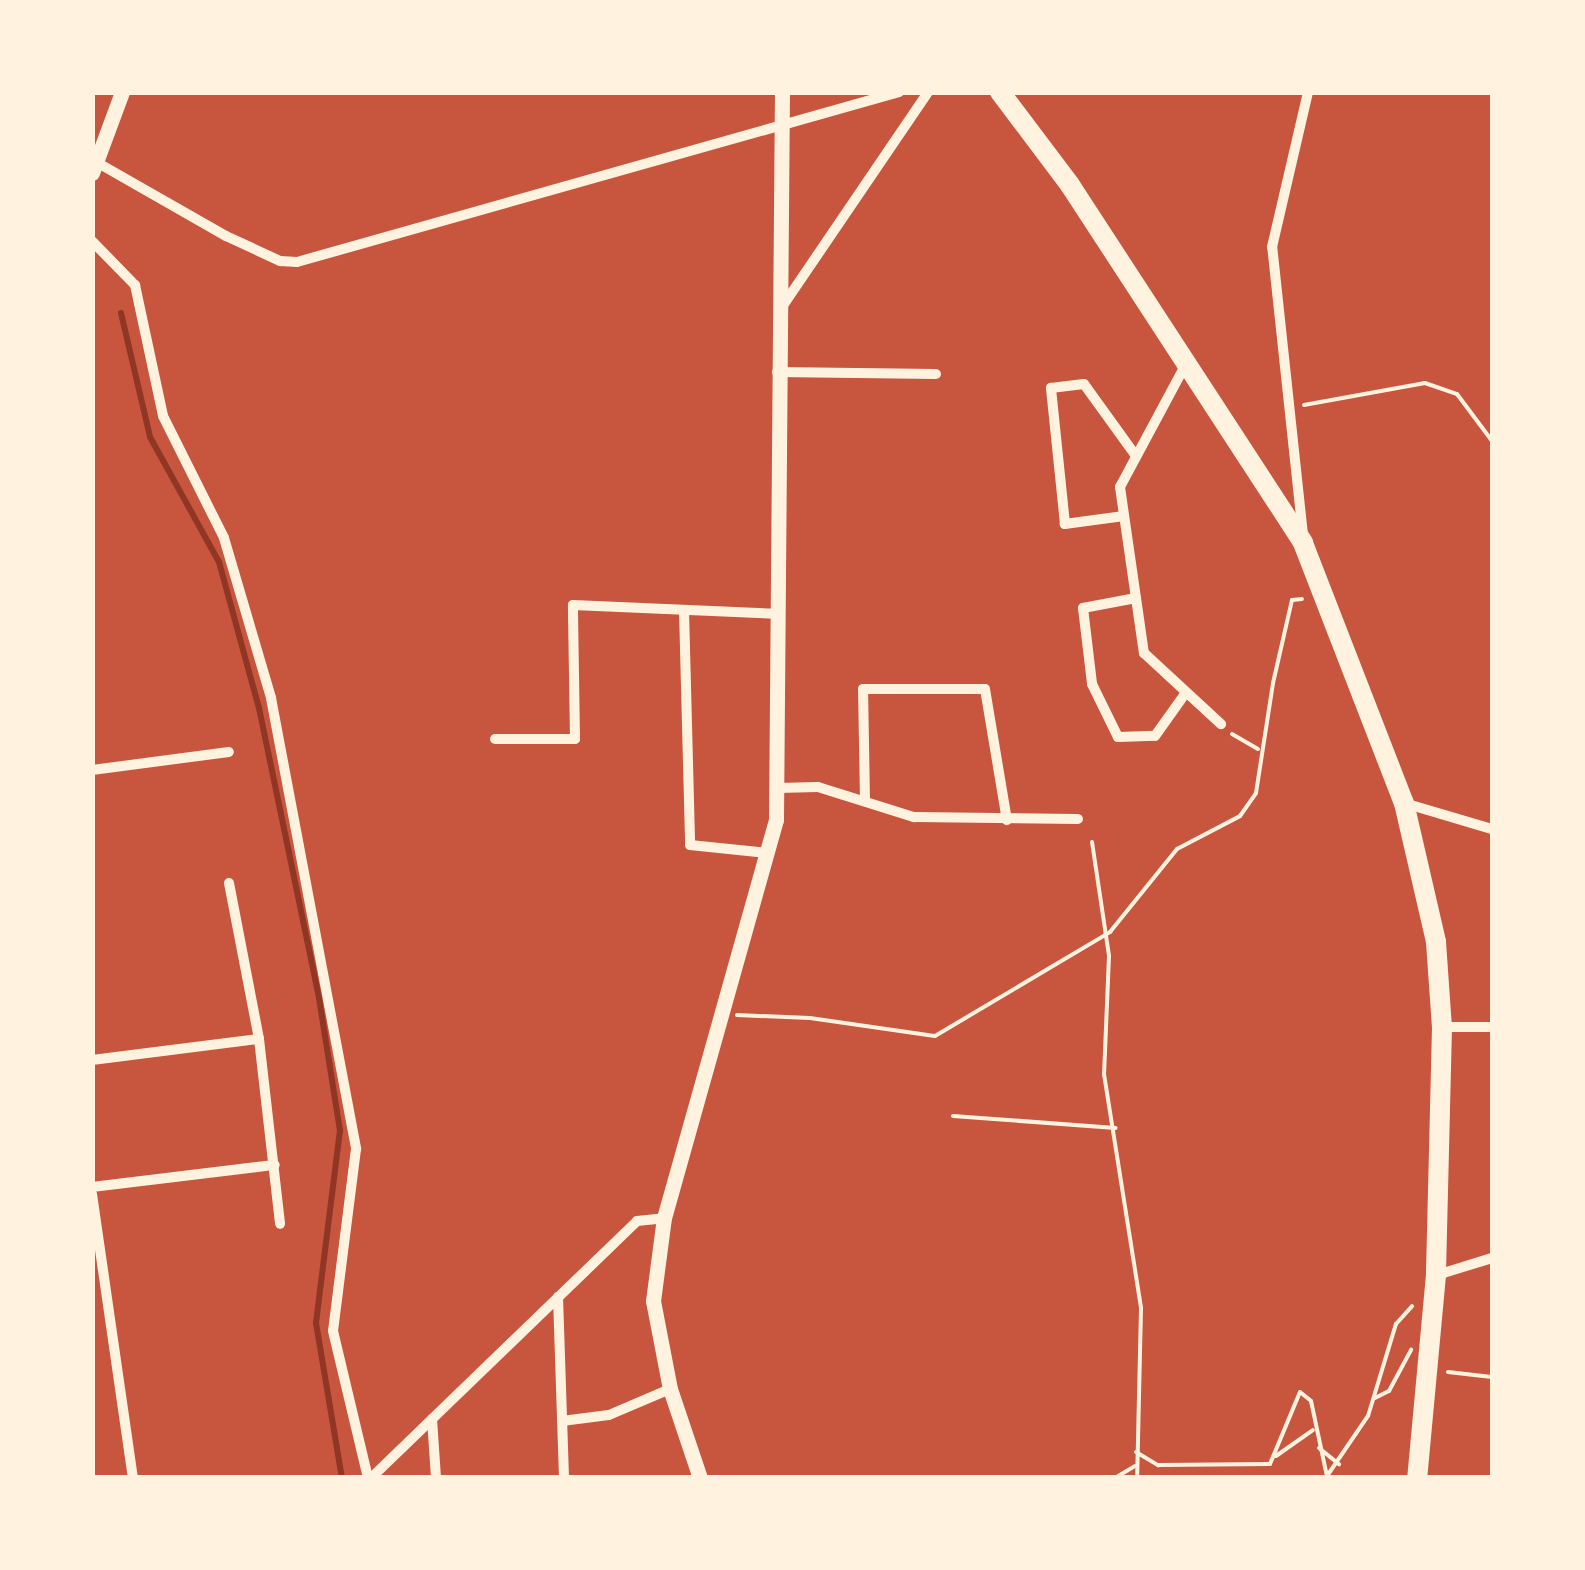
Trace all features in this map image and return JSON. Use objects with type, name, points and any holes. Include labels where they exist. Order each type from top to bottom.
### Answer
[{"type":"main road","points":[[1000,92],[1188,361],[1303,544],[1404,803],[1436,942],[1442,1028],[1436,1275],[1417,1478]]},
{"type":"street","points":[[122,92],[95,168],[226,236],[280,261],[297,262],[899,92]]},
{"type":"street","points":[[700,1478],[670,1389],[653,1301],[664,1218],[726,1015],[767,853],[777,788],[776,372],[782,92]]},
{"type":"street","points":[[777,314],[928,92]]},
{"type":"street","points":[[1303,544],[1272,247],[1308,92]]},
{"type":"street","points":[[92,241],[135,284],[162,416],[224,538],[272,698],[356,1148],[333,1331],[370,1478],[636,1221],[664,1218]]},
{"type":"street","points":[[1188,361],[1120,487],[1144,653],[1221,724]]},
{"type":"street","points":[[776,372],[936,374]]},
{"type":"street","points":[[1124,516],[1065,524],[1051,388],[1084,384],[1136,456]]},
{"type":"street","points":[[1136,598],[1083,608],[1092,684],[1118,737],[1154,736],[1185,694]]},
{"type":"street","points":[[495,739],[576,739],[574,604],[776,614]]},
{"type":"street","points":[[684,610],[690,844],[767,853]]},
{"type":"street","points":[[865,801],[862,689],[985,689],[1007,820]]},
{"type":"street","points":[[92,770],[229,752]]},
{"type":"street","points":[[777,788],[818,787],[914,817],[1078,819]]},
{"type":"street","points":[[1404,803],[1492,830]]},
{"type":"street","points":[[228,883],[259,1039],[280,1224]]},
{"type":"street","points":[[1442,1028],[1492,1026]]},
{"type":"street","points":[[92,1060],[259,1039]]},
{"type":"street","points":[[132,1478],[92,1190],[274,1165]]},
{"type":"street","points":[[1436,1275],[1492,1258]]},
{"type":"street","points":[[558,1298],[564,1478]]},
{"type":"street","points":[[562,1422],[609,1415],[670,1389]]},
{"type":"street","points":[[432,1419],[436,1478]]},
{"type":"path","points":[[1290,408],[1424,383],[1457,394],[1492,440]]},
{"type":"path","points":[[726,1015],[810,1018],[935,1036],[1103,936],[1177,849],[1240,816],[1256,792],[1258,748],[1292,600],[1322,598]]},
{"type":"path","points":[[1221,724],[1258,748]]},
{"type":"path","points":[[1092,842],[1109,956],[1104,1074],[1116,1128],[1141,1308],[1136,1478]]},
{"type":"path","points":[[953,1116],[1116,1128]]},
{"type":"path","points":[[1272,1459],[1294,1394],[1311,1401],[1326,1476],[1339,1464],[1374,1398],[1396,1324],[1405,1310],[1434,1300]]},
{"type":"path","points":[[1374,1398],[1389,1391],[1406,1352],[1430,1348]]},
{"type":"path","points":[[1428,1370],[1492,1377]]},
{"type":"path","points":[[1136,1452],[1158,1465],[1272,1459],[1315,1429]]},
{"type":"path","points":[[1318,1446],[1339,1464]]},
{"type":"path","points":[[1115,1478],[1136,1466]]},
{"type":"waterway","points":[[121,313],[150,437],[219,562],[259,708],[319,998],[340,1130],[316,1323],[342,1478]]}]
